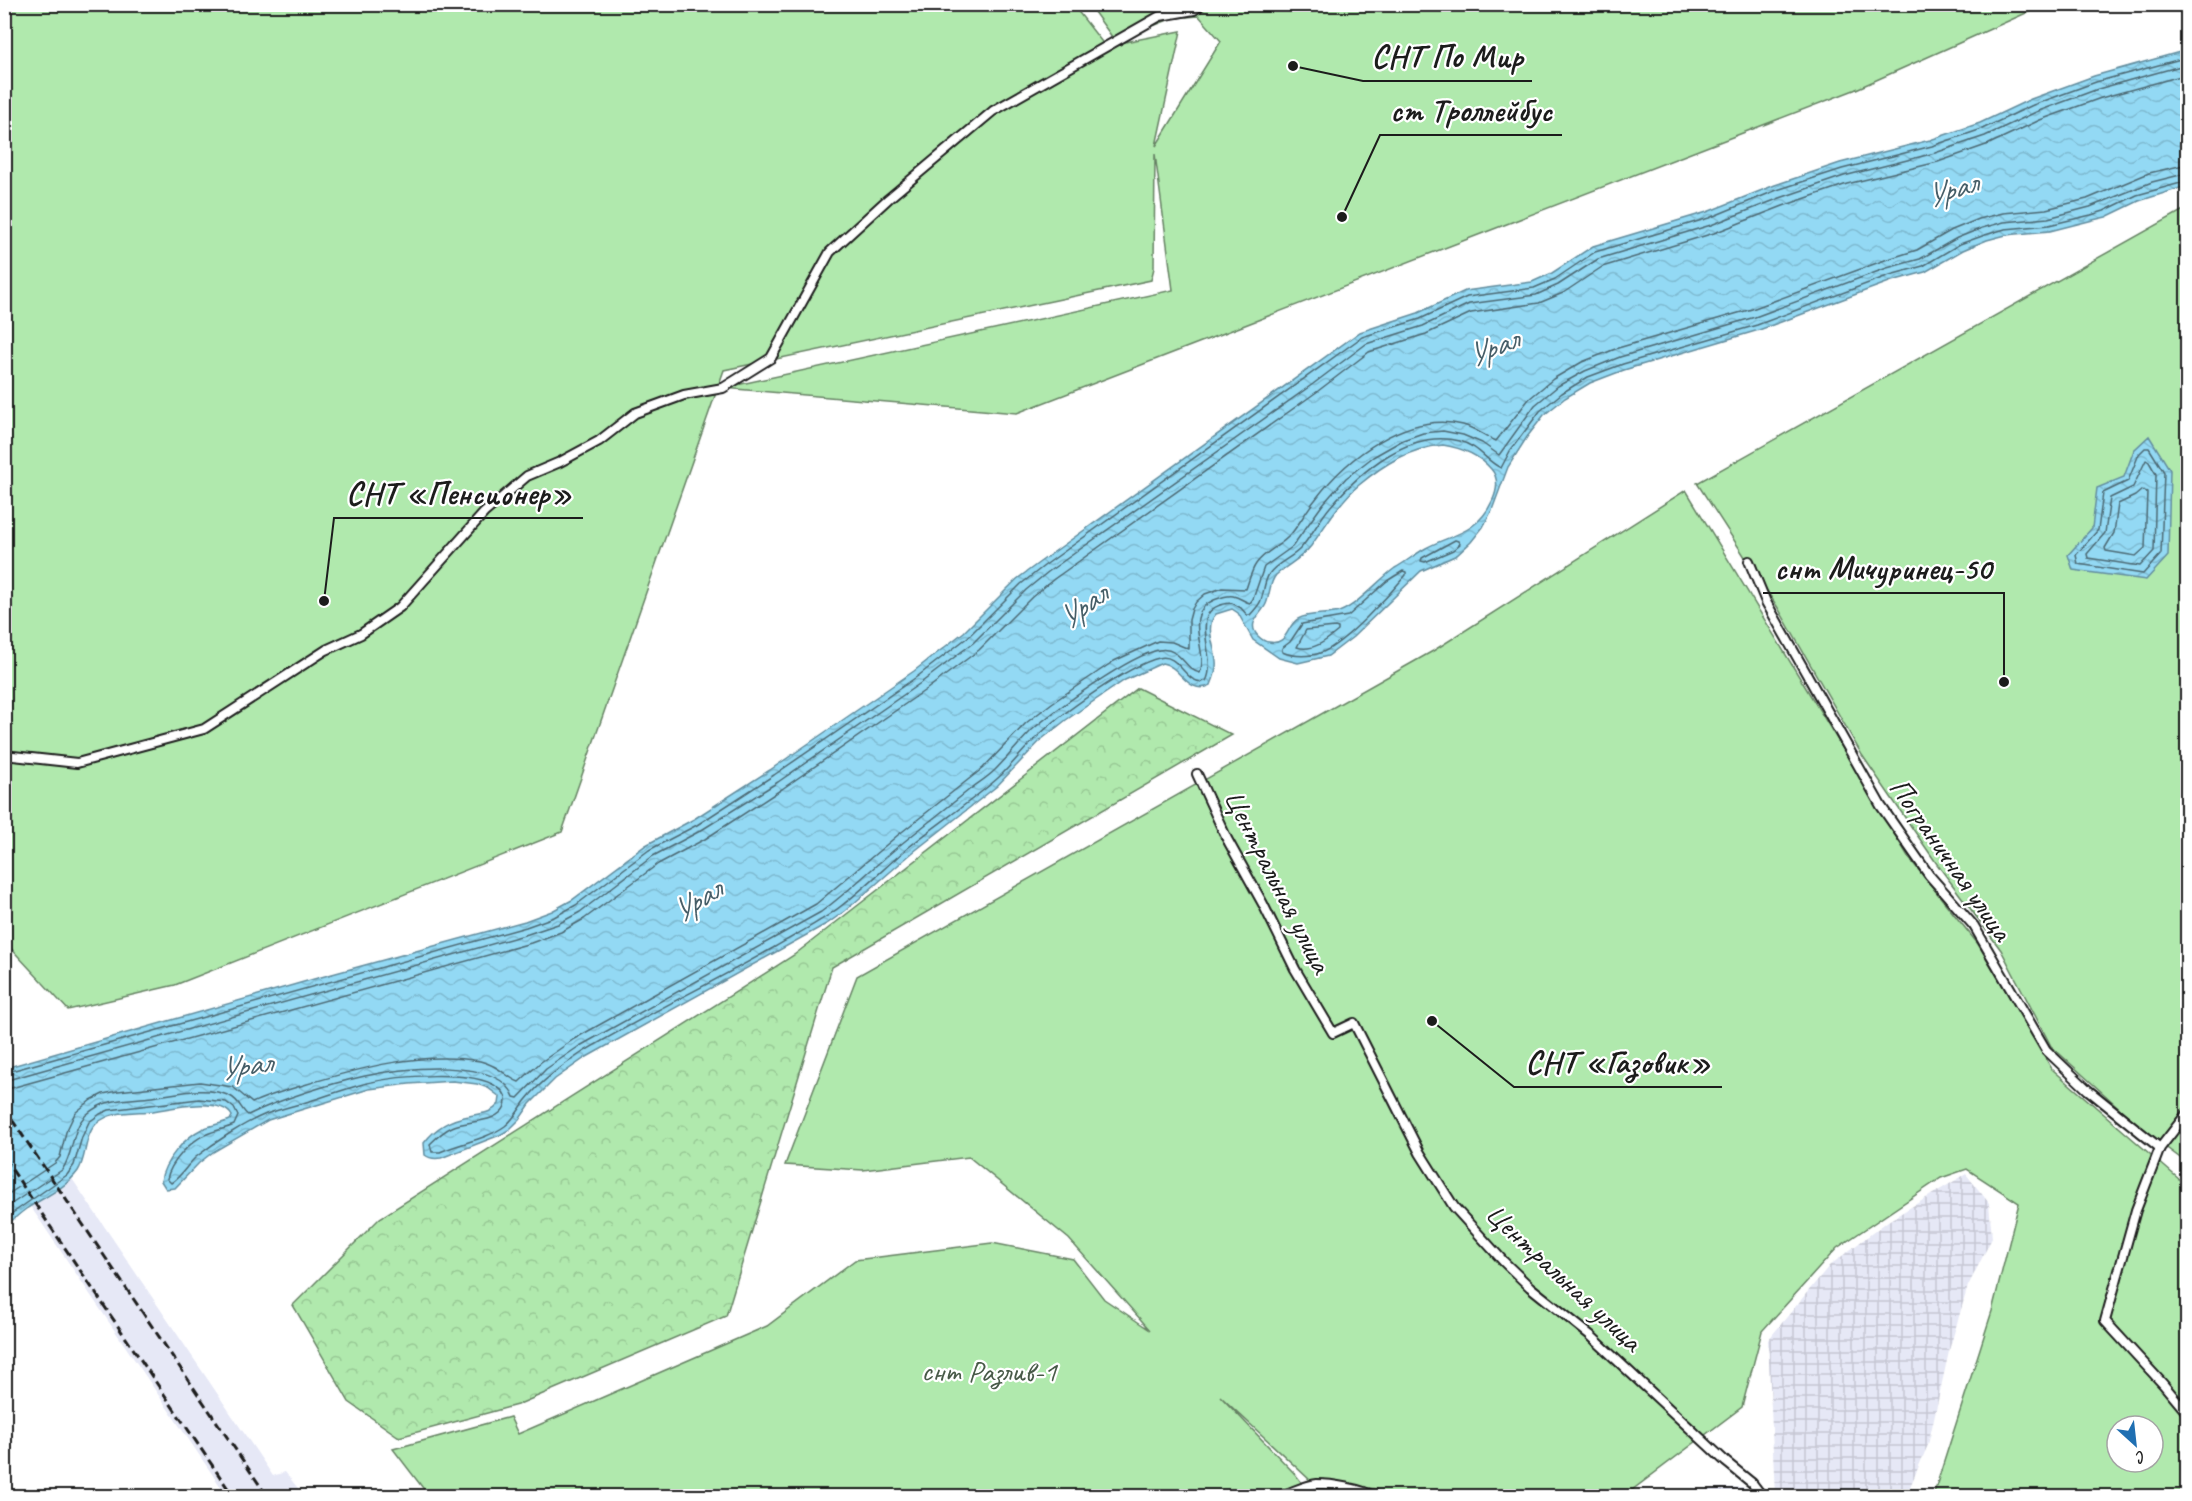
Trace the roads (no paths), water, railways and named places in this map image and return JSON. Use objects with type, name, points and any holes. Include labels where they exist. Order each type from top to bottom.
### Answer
[{"type":"street","points":[[4,755],[77,763],[204,729],[326,650],[361,634],[400,607],[484,513],[527,476],[560,462],[599,441],[635,413],[684,394],[723,388],[771,358],[830,252],[888,199],[993,111],[1160,16],[1194,10],[1202,4]]},
{"type":"street","name":"Пограничная улица","points":[[1749,561],[1766,602],[1881,806],[1929,874],[1974,926],[2046,1050],[2097,1097],[2160,1148]]},
{"type":"street","name":"Центральная улица","points":[[1197,774],[1227,839],[1301,979],[1333,1033],[1354,1023],[1420,1153],[1454,1207],[1526,1283],[1606,1350],[1726,1462],[1752,1483],[1762,1497]]},
{"type":"street","points":[[2187,1112],[2160,1148],[2136,1210],[2105,1321],[2163,1384],[2187,1414]]},
{"type":"street","points":[[1280,1497],[1316,1484],[1351,1489],[1373,1497]]},
{"type":"water","name":"Урал","points":[[2187,50],[2187,186],[2139,201],[2106,217],[2050,231],[2006,235],[1987,240],[1963,250],[1925,272],[1892,281],[1759,330],[1624,370],[1590,383],[1565,398],[1544,415],[1527,437],[1508,467],[1483,527],[1471,542],[1457,555],[1421,571],[1353,637],[1328,656],[1298,663],[1279,658],[1253,640],[1238,613],[1232,609],[1216,614],[1210,631],[1216,664],[1211,685],[1203,688],[1196,687],[1169,665],[1162,663],[1125,680],[1042,739],[997,786],[912,853],[845,911],[828,923],[585,1058],[555,1079],[530,1104],[519,1120],[500,1135],[441,1158],[431,1158],[425,1155],[424,1143],[433,1133],[456,1119],[493,1110],[499,1104],[500,1097],[488,1088],[477,1084],[453,1081],[369,1089],[268,1120],[213,1152],[175,1188],[166,1189],[161,1181],[163,1174],[170,1158],[182,1144],[202,1129],[230,1120],[232,1116],[218,1106],[207,1105],[116,1114],[102,1120],[92,1129],[81,1165],[73,1177],[61,1188],[26,1209],[5,1226],[5,1068],[525,921],[552,911],[572,900],[646,845],[694,819],[770,770],[914,671],[964,632],[1017,579],[1360,332],[1418,313],[1465,291],[1532,282],[1552,273],[1593,246],[1707,212],[1775,185],[1840,163],[1930,140],[1980,123],[2031,99],[2094,76]],"holes":[[[1443,445],[1475,456],[1486,464],[1495,476],[1493,500],[1483,516],[1466,530],[1431,545],[1395,568],[1349,607],[1334,613],[1298,619],[1280,641],[1268,642],[1258,636],[1253,627],[1254,623],[1266,604],[1274,578],[1307,551],[1339,506],[1352,492],[1378,470],[1398,458],[1419,450]]]},
{"type":"water","points":[[2149,436],[2170,470],[2168,556],[2146,580],[2073,570],[2068,555],[2092,528],[2097,488],[2124,477],[2134,450]]},
{"type":"railway","points":[[4,1108],[267,1496]]},
{"type":"railway","points":[[4,1158],[233,1496]]},
{"type":"place","name":"СНТ По Мир","points":[[1293,66]]},
{"type":"place","name":"ст Троллейбус","points":[[1342,217]]},
{"type":"place","name":"СНТ «Пенсионер»","points":[[324,601]]},
{"type":"place","name":"снт Мичуринец-50","points":[[2004,682]]},
{"type":"place","name":"СНТ «Газовик»","points":[[1432,1021]]},
{"type":"park label","name":"снт Разлив-1","points":[[989,1371]]}]
